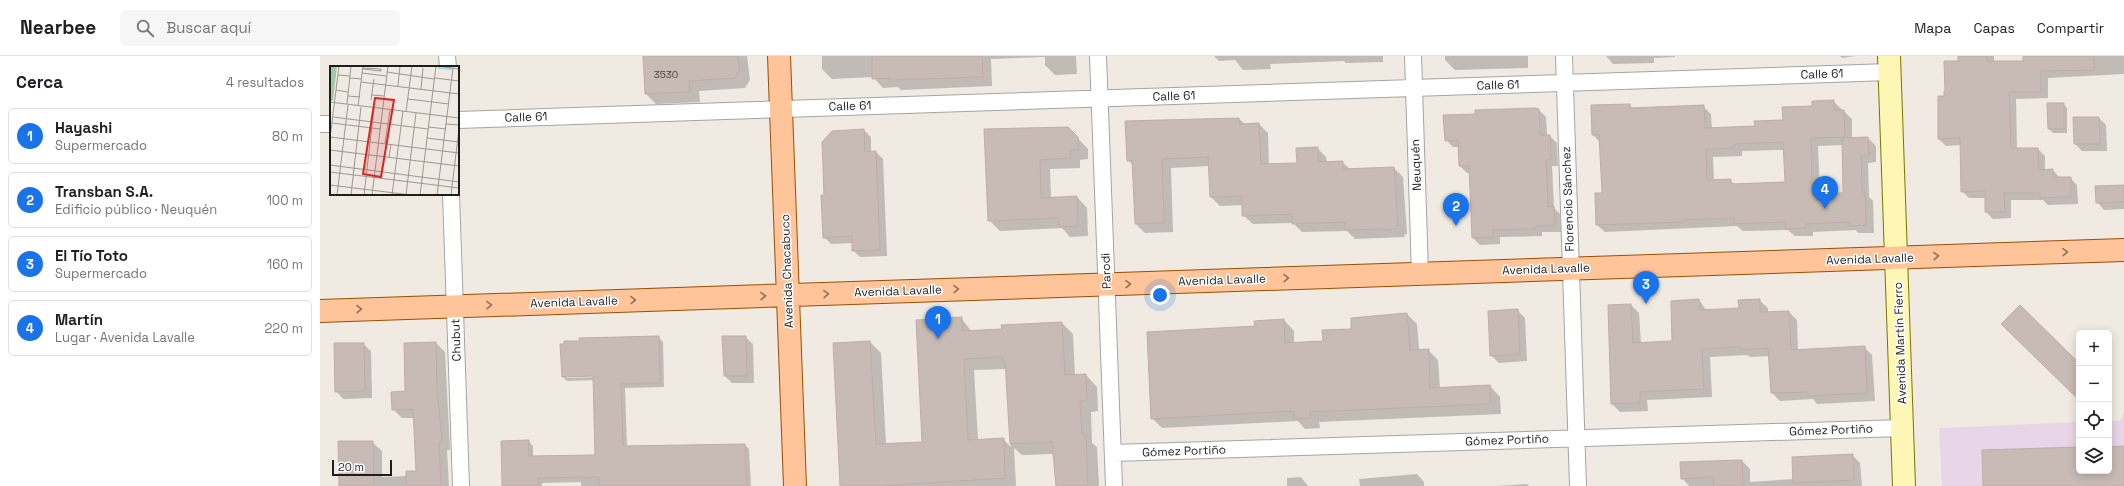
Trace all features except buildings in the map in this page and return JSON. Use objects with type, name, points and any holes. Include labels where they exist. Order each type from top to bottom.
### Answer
[{"type":"main road","name":"Avenida Chacabuco","points":[[779,56],[795,486]]},
{"type":"main road","name":"Avenida Martín Fierro","points":[[1890,64],[1904,486]]},
{"type":"main road","name":"Avenida Lavalle","points":[[320,311],[2124,250]]},
{"type":"street","name":"Parodi","points":[[1098,56],[1114,486]]},
{"type":"street","name":"Neuquén","points":[[1413,56],[1420,274]]},
{"type":"street","name":"Florencio Sánchez","points":[[1564,56],[1578,486]]},
{"type":"street","name":"Calle 61","points":[[459,120],[1564,83],[1890,64]]},
{"type":"street","name":"Chubut","points":[[451,195],[461,486]]},
{"type":"street","name":"Gómez Portiño","points":[[1113,453],[1902,428]]},
{"type":"shaded area","points":[[2124,411],[2124,486],[1942,486],[1939,428],[2076,422],[2076,474],[2112,474],[2112,421],[2120,421]]},
{"type":"place","name":"Martín","points":[[1825,209]]},
{"type":"place","name":"Transban S.A.","points":[[1456,226]]},
{"type":"place","name":"El Tío Toto","points":[[1646,304]]},
{"type":"place","name":"Hayashi","points":[[938,339]]}]
